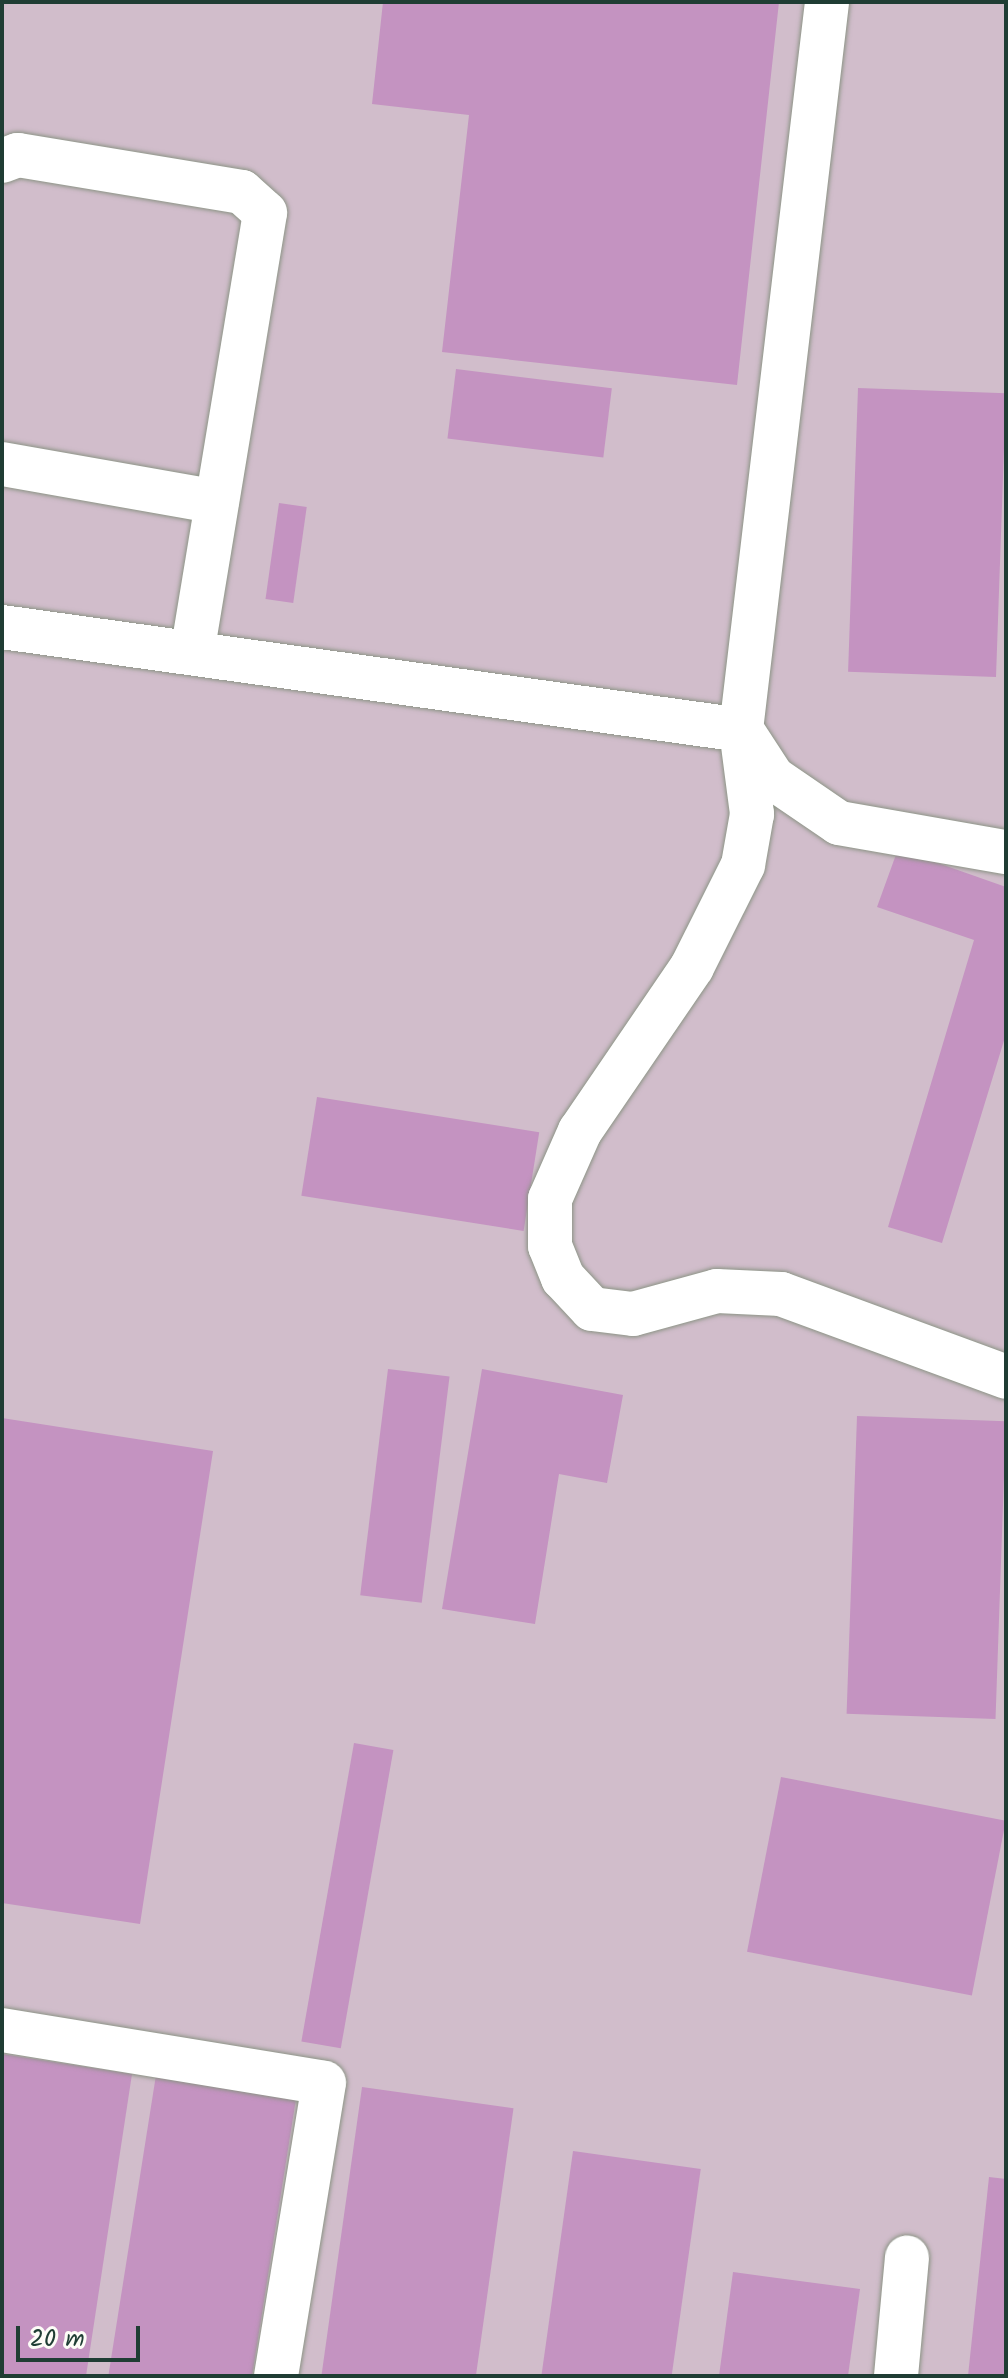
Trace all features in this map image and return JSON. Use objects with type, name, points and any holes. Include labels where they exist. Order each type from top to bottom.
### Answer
[{"type":"lane","points":[[827,2],[741,730],[752,814],[743,865],[692,967],[580,1131],[550,1199],[550,1246],[563,1278],[592,1309],[633,1314],[717,1291],[781,1294],[1006,1377]]},
{"type":"lane","points":[[2,161],[28,157],[242,192],[259,202],[265,213],[192,653]]},
{"type":"lane","points":[[2,464],[217,502]]},
{"type":"lane","points":[[2,627],[741,730],[773,778],[839,823],[1006,852]]},
{"type":"lane","points":[[2,2030],[324,2083],[276,2376]]},
{"type":"lane","points":[[896,2376],[907,2258]]},
{"type":"shaded area","points":[[2,2],[1006,2],[1006,2376],[2,2376]]},
{"type":"building","points":[[383,2],[779,2],[737,385],[442,352],[469,115],[372,104]]},
{"type":"building","points":[[456,369],[612,388],[603,458],[447,438]]},
{"type":"building","points":[[858,388],[1006,393],[996,677],[848,672]]},
{"type":"building","points":[[279,503],[307,507],[293,603],[266,599]]},
{"type":"building","points":[[898,849],[1006,887],[1006,1034],[942,1243],[888,1227],[974,940],[877,907]]},
{"type":"building","points":[[317,1097],[539,1132],[524,1231],[301,1196]]},
{"type":"building","points":[[388,1369],[450,1377],[422,1603],[360,1595]]},
{"type":"building","points":[[482,1369],[623,1395],[607,1483],[559,1474],[535,1624],[442,1609]]},
{"type":"building","points":[[857,1416],[1006,1421],[996,1719],[847,1714]]},
{"type":"building","points":[[2,1418],[213,1451],[140,1924],[2,1903]]},
{"type":"building","points":[[354,1743],[393,1750],[341,2048],[301,2041]]},
{"type":"building","points":[[781,1777],[1006,1821],[972,1995],[747,1952]]},
{"type":"building","points":[[2,2054],[132,2074],[86,2376],[2,2376]]},
{"type":"building","points":[[156,2075],[296,2097],[252,2376],[108,2376]]},
{"type":"building","points":[[362,2087],[514,2108],[476,2376],[321,2376]]},
{"type":"building","points":[[573,2151],[701,2169],[672,2376],[541,2376]]},
{"type":"building","points":[[989,2177],[1006,2179],[1006,2376],[968,2376]]},
{"type":"building","points":[[733,2272],[860,2289],[848,2376],[719,2376]]}]
